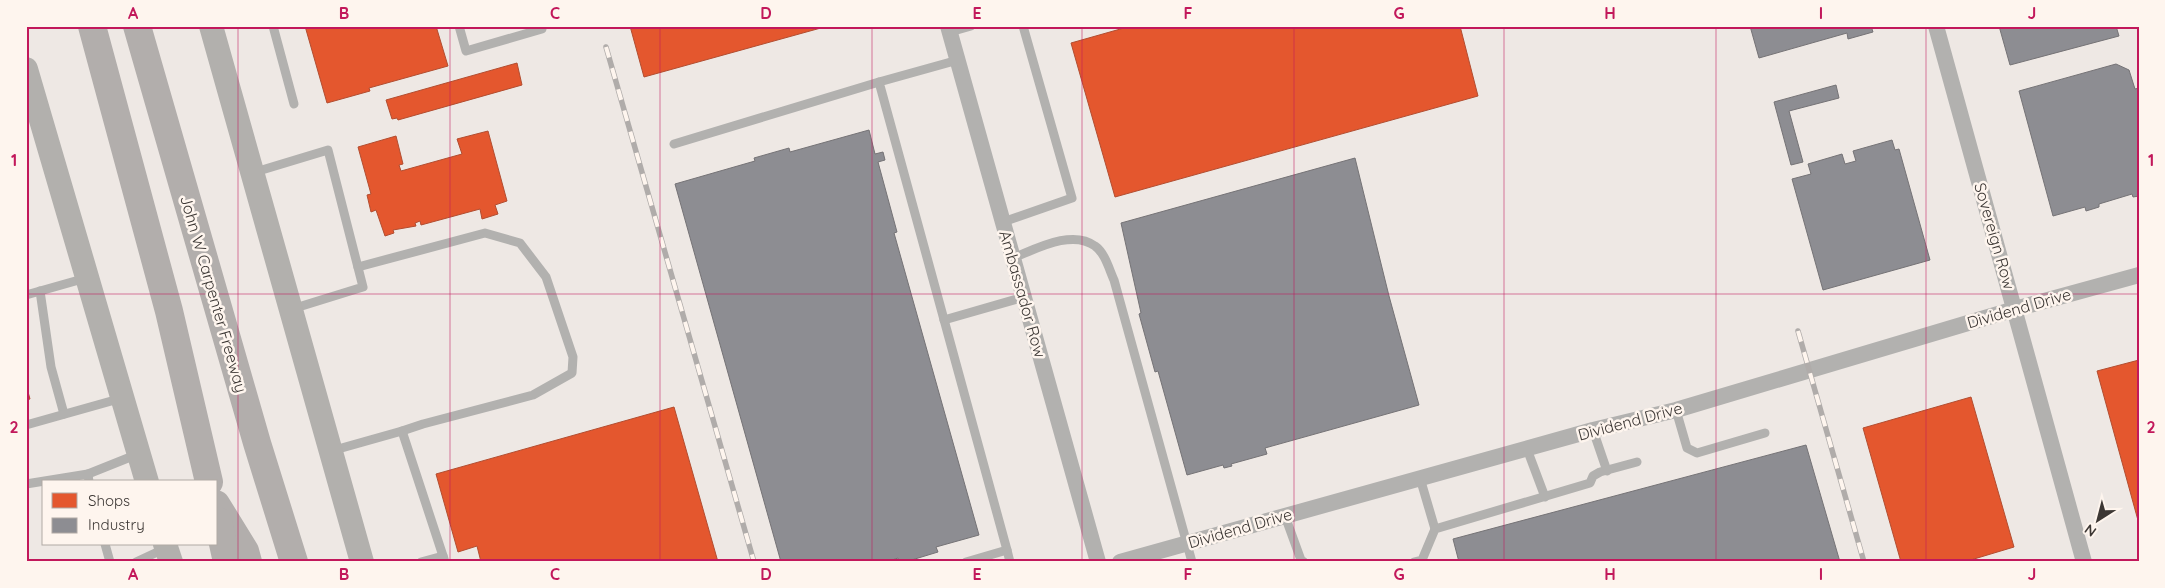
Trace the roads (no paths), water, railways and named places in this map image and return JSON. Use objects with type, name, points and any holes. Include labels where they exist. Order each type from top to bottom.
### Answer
[{"type":"highway","points":[[92,26],[168,311],[209,480]]},
{"type":"highway","name":"John W Carpenter Freeway","points":[[137,26],[257,443],[294,562]]},
{"type":"highway","points":[[257,443],[267,532],[276,562]]},
{"type":"highway","points":[[218,507],[245,551],[248,562]]},
{"type":"highway","points":[[218,521],[227,562]]},
{"type":"main road","points":[[211,26],[362,562]]},
{"type":"main road","points":[[26,69],[37,120],[87,278],[146,480]]},
{"type":"street","name":"Sovereign Row","points":[[1936,26],[2084,562]]},
{"type":"street","name":"Ambassador Row","points":[[949,29],[1098,562]]},
{"type":"street","name":"Dividend Drive","points":[[1120,562],[1593,430],[1676,410],[2015,309],[2139,275]]},
{"type":"lane","points":[[273,26],[294,104]]},
{"type":"lane","points":[[459,26],[466,51],[542,30],[541,26]]},
{"type":"lane","points":[[949,29],[971,26]]},
{"type":"lane","points":[[1003,222],[1072,198],[1023,26]]},
{"type":"lane","points":[[674,144],[958,60]]},
{"type":"lane","points":[[879,82],[1010,562]]},
{"type":"lane","points":[[252,173],[328,150],[363,288],[291,310]]},
{"type":"lane","points":[[331,451],[533,394],[572,373],[573,357],[546,277],[520,243],[485,233],[358,267]]},
{"type":"lane","points":[[1013,258],[1051,244],[1076,239],[1095,246],[1106,260],[1114,280],[1192,562]]},
{"type":"lane","points":[[26,295],[87,278]]},
{"type":"lane","points":[[40,291],[50,367],[64,414]]},
{"type":"lane","points":[[944,320],[1024,297]]},
{"type":"lane","points":[[26,425],[122,398]]},
{"type":"lane","points":[[1676,410],[1688,448],[1692,452],[1765,433]]},
{"type":"lane","points":[[1593,430],[1607,470]]},
{"type":"lane","points":[[402,431],[444,559],[421,562]]},
{"type":"lane","points":[[1527,449],[1545,497]]},
{"type":"lane","points":[[68,480],[89,478],[139,454]]},
{"type":"lane","points":[[1435,529],[1590,484],[1593,476],[1637,462]]},
{"type":"lane","points":[[1414,562],[1422,560],[1435,529],[1420,478]]},
{"type":"lane","points":[[26,484],[42,482]]},
{"type":"lane","points":[[1285,516],[1301,560],[1304,562]]},
{"type":"lane","points":[[106,546],[110,562]]},
{"type":"lane","points":[[966,562],[1006,550]]},
{"type":"lane","points":[[136,562],[168,551]]},
{"type":"railway","points":[[606,47],[754,562]]},
{"type":"railway","points":[[1798,331],[1864,562]]}]
